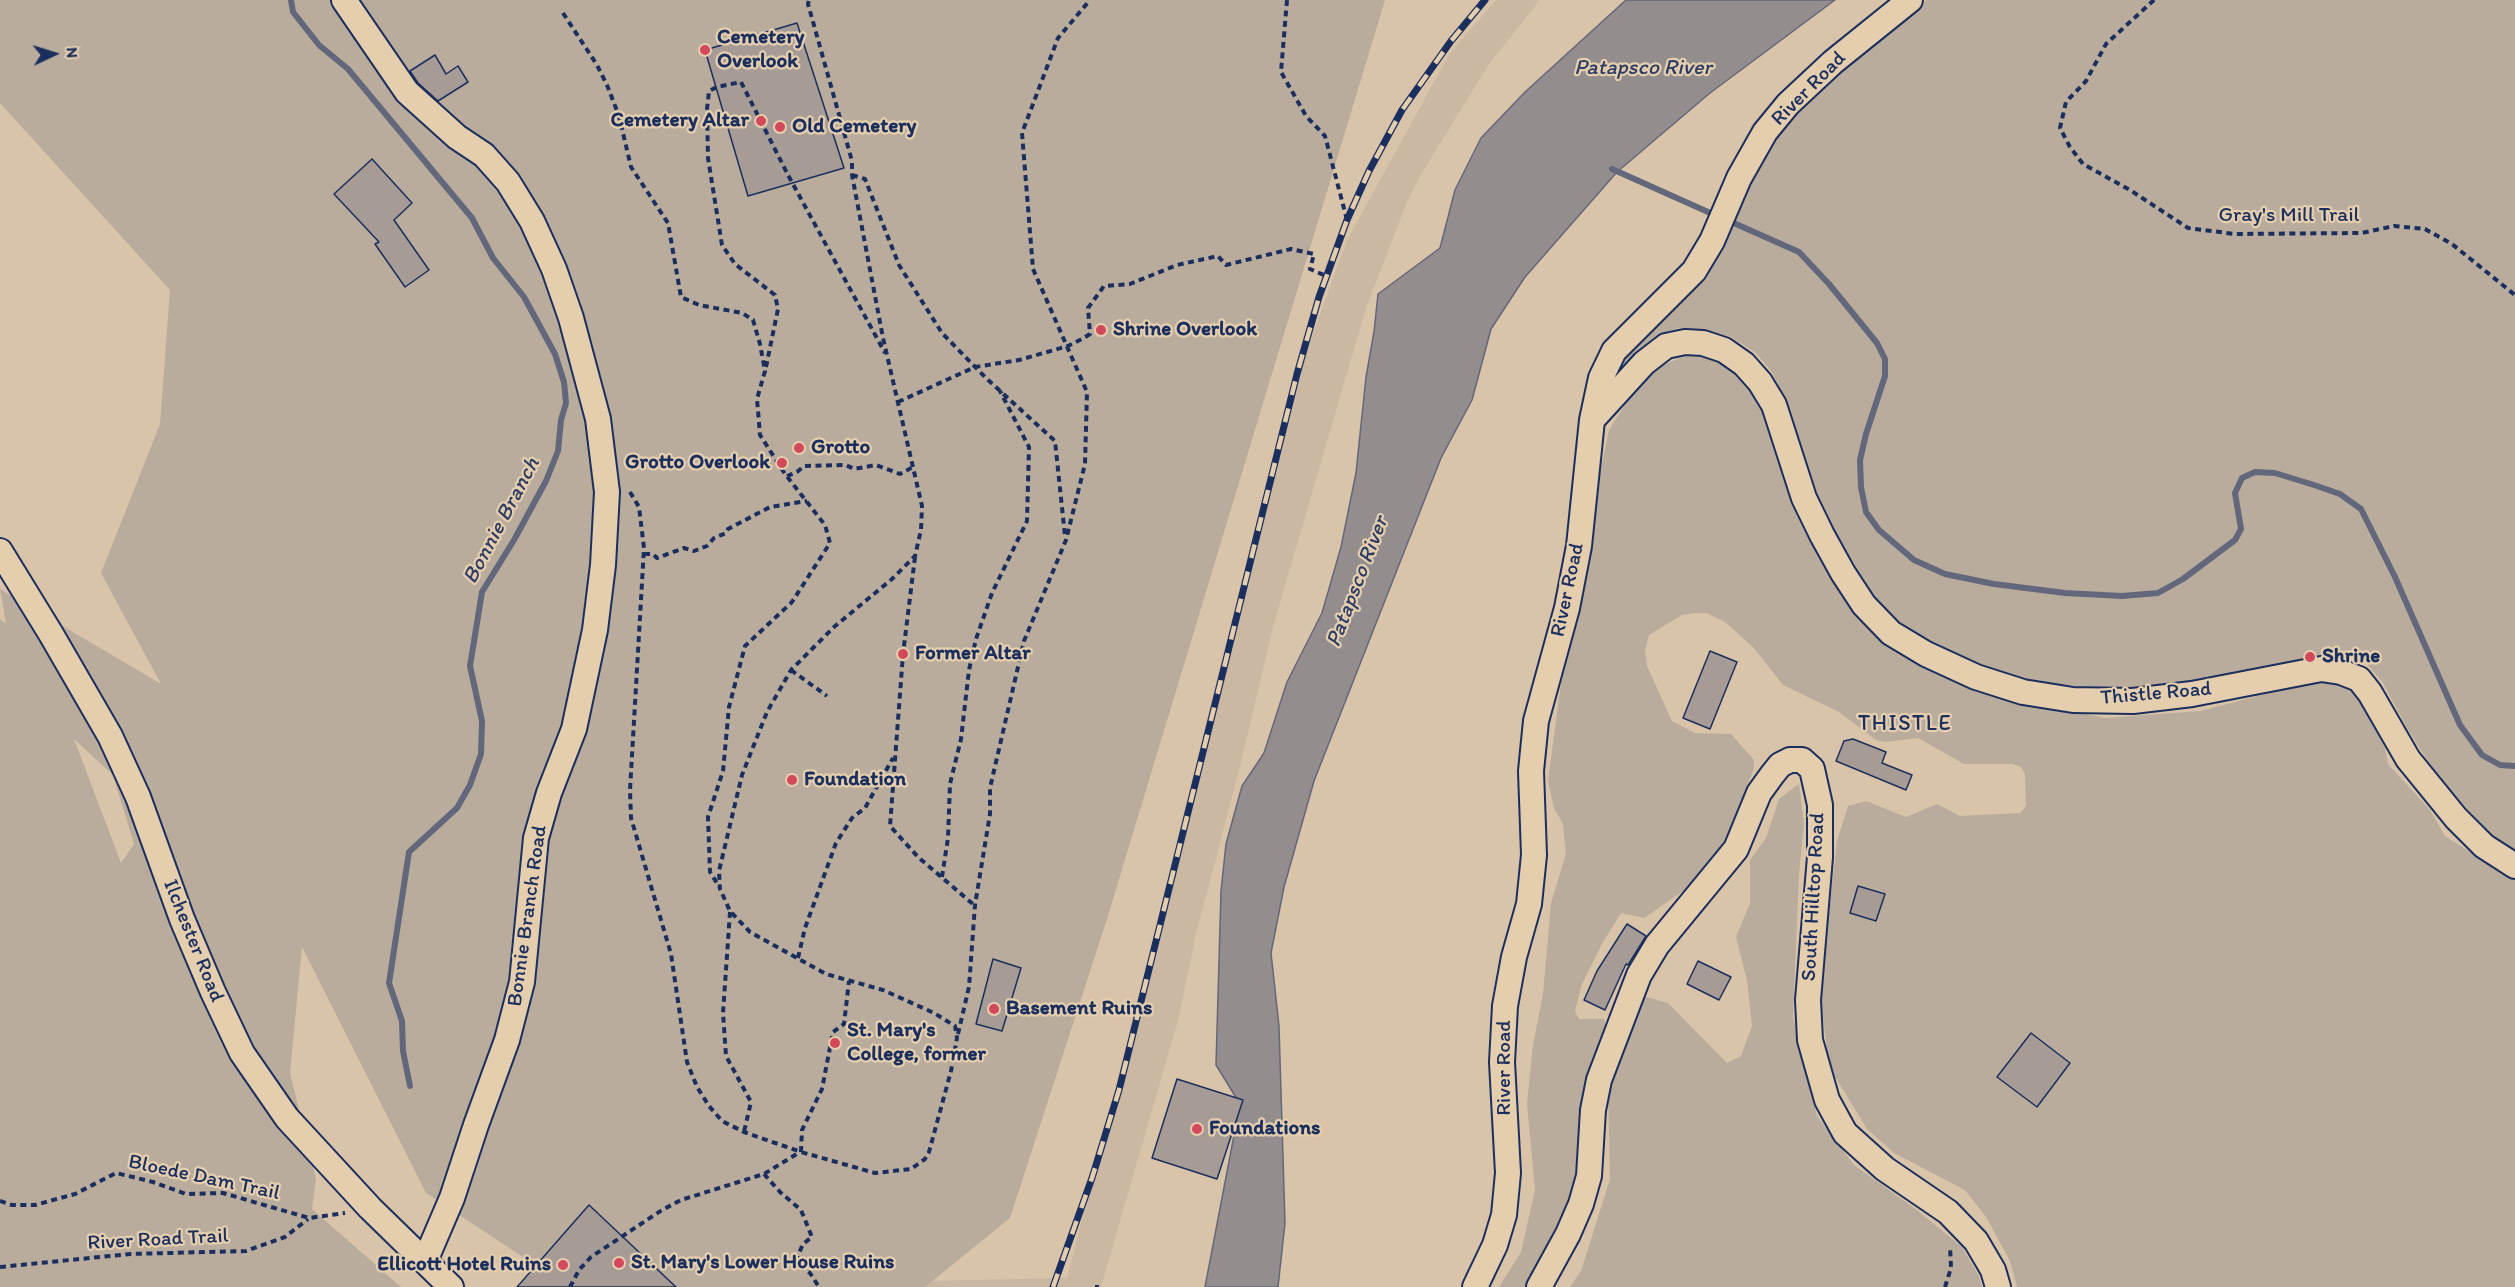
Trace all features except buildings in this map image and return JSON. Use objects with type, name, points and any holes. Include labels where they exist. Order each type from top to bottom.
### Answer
[{"type":"street","name":"Bonnie Branch Road","points":[[344,0],[407,92],[457,137],[484,155],[508,182],[532,221],[554,269],[579,348],[598,419],[607,492],[603,565],[596,630],[574,729],[549,793],[536,838],[522,982],[507,1040],[452,1198],[425,1261]]},
{"type":"street","name":"River Road","points":[[1475,1287],[1495,1245],[1504,1215],[1508,1173],[1502,1062],[1505,1006],[1514,957],[1529,904],[1534,855],[1531,771],[1536,721],[1567,608],[1579,546],[1592,420],[1601,378],[1614,351],[1694,271],[1712,241],[1744,167],[1765,132],[1788,104],[1833,62],[1910,0]]},
{"type":"street","name":"Thistle Road","points":[[1592,420],[1644,363],[1666,346],[1685,342],[1703,343],[1724,350],[1744,364],[1760,382],[1774,405],[1804,498],[1827,544],[1864,605],[1891,633],[1926,654],[1976,677],[2023,692],[2073,700],[2133,701],[2192,694],[2321,669],[2341,672],[2359,679],[2370,693],[2408,759],[2456,818],[2484,846],[2515,866]]},
{"type":"street","name":"Ilchester Road","points":[[0,551],[110,736],[138,797],[200,961],[242,1053],[287,1118],[370,1208],[451,1287]]},
{"type":"street","name":"South Hilltop Road","points":[[1539,1287],[1568,1234],[1581,1204],[1589,1176],[1593,1110],[1599,1080],[1639,975],[1657,945],[1736,849],[1759,793],[1780,765],[1790,760],[1802,760],[1812,770],[1820,805],[1820,857],[1808,1000],[1810,1040],[1827,1100],[1845,1133],[1885,1169],[1948,1212],[1976,1240],[1993,1270],[1998,1287]]},
{"type":"path","points":[[809,0],[808,4],[852,161],[852,175],[888,359],[922,506],[921,530],[915,556],[903,654],[890,825],[918,857],[975,905]]},
{"type":"path","points":[[627,488],[639,507],[643,559],[630,790],[631,818],[671,954],[687,1062],[697,1087],[722,1121],[744,1132],[801,1152],[874,1173],[911,1169],[925,1159],[951,1071],[969,987],[975,905],[990,814],[990,788],[1024,641],[1066,540],[1085,464],[1087,392],[1033,269],[1022,133],[1058,38],[1090,0]]},
{"type":"path","points":[[1287,0],[1281,72],[1306,116],[1325,136],[1347,220]]},
{"type":"path","name":"Gray's Mill Trail","points":[[2154,0],[2106,44],[2086,81],[2066,102],[2060,128],[2070,147],[2083,164],[2130,190],[2188,228],[2235,234],[2362,233],[2394,226],[2425,229],[2452,244],[2515,295]]},
{"type":"path","points":[[563,14],[602,75],[619,116],[632,166],[668,224],[681,297],[699,305],[741,313],[753,320],[765,371]]},
{"type":"path","points":[[888,359],[788,175],[741,82],[709,91],[707,109],[709,165],[722,245],[735,264],[775,295],[778,309],[757,399],[760,435],[787,476],[825,525],[831,543],[792,602],[745,646],[729,707],[723,771],[708,817],[711,872],[730,911],[750,932],[826,974],[883,990],[949,1021],[955,1026],[957,1038]]},
{"type":"path","points":[[852,175],[865,179],[899,265],[942,333],[1000,391],[1055,441],[1066,540]]},
{"type":"path","points":[[898,402],[975,367],[1019,360],[1068,346],[1090,334],[1088,308],[1104,286],[1130,284],[1177,265],[1218,256],[1226,266],[1291,249],[1314,254],[1310,269],[1326,276]]},
{"type":"path","points":[[942,878],[948,838],[950,784],[961,739],[969,670],[976,639],[992,593],[1028,521],[1029,447],[1000,391]]},
{"type":"path","points":[[787,476],[804,466],[846,465],[854,469],[876,465],[900,474],[914,467]]},
{"type":"path","points":[[643,559],[645,553],[653,554],[657,558],[684,548],[694,551],[701,549],[714,538],[726,533],[728,529],[770,507],[807,501]]},
{"type":"path","points":[[720,889],[721,862],[742,775],[767,712],[791,670],[834,627],[915,556]]},
{"type":"path","points":[[791,670],[827,696]]},
{"type":"path","points":[[798,958],[811,909],[836,843],[852,818],[865,808],[894,756]]},
{"type":"path","points":[[730,911],[723,1013],[726,1056],[751,1102],[744,1132]]},
{"type":"path","points":[[801,1152],[802,1130],[822,1089],[833,1032],[844,1024],[849,981]]},
{"type":"path","points":[[570,1287],[579,1270],[591,1257],[662,1210],[681,1200],[764,1174],[801,1152]]},
{"type":"path","name":"Bloede Dam Trail","points":[[0,1201],[12,1205],[35,1205],[75,1194],[117,1173],[153,1182],[186,1194],[223,1193],[309,1218],[370,1208]]},
{"type":"path","points":[[764,1174],[801,1210],[812,1237],[804,1244],[797,1258],[819,1287]]},
{"type":"path","points":[[1945,1287],[1951,1268],[1948,1212]]},
{"type":"path","name":"River Road Trail","points":[[0,1267],[130,1254],[246,1251],[285,1237],[309,1218]]},
{"type":"shaded area","points":[[0,0],[1385,0],[1107,919],[1010,1218],[925,1287],[568,1287],[426,1193],[302,947],[290,1073],[316,1179],[312,1209],[401,1287],[0,1287],[0,619],[6,624],[0,589],[161,684],[101,573],[160,424],[170,290],[0,103]],"holes":[[[74,739],[113,775],[134,844],[121,863]]]},
{"type":"shaded area","points":[[1496,0],[1540,0],[1489,64],[1420,176],[1407,202],[1366,308],[1273,627],[1240,767],[1196,934],[1179,1017],[1101,1287],[638,1287],[1067,1278],[1299,373],[1347,240],[1450,53]]},
{"type":"shaded area","points":[[1927,0],[2515,0],[2515,1287],[2017,1287],[2010,1261],[1986,1217],[1965,1190],[1894,1153],[1867,1129],[1829,1067],[1820,991],[1837,841],[1848,806],[1866,801],[1906,817],[1937,804],[1960,816],[2020,813],[2026,806],[2025,774],[2021,767],[2012,764],[1964,764],[1918,738],[1885,742],[1876,740],[1839,712],[1783,685],[1753,647],[1725,622],[1707,613],[1697,613],[1682,615],[1649,635],[1645,650],[1647,666],[1672,721],[1695,733],[1731,734],[1754,760],[1754,768],[1725,844],[1693,884],[1644,918],[1621,913],[1582,984],[1575,1011],[1579,1019],[1604,1019],[1606,1027],[1586,1087],[1578,1194],[1528,1287],[1499,1287],[1521,1252],[1535,1190],[1527,1104],[1533,1045],[1543,994],[1551,903],[1566,854],[1563,824],[1554,808],[1548,781],[1561,683],[1583,594],[1600,473],[1609,430],[1631,395],[1661,366],[1685,356],[1703,356],[1726,364],[1759,390],[1829,563],[1933,670],[1986,693],[2105,718],[2200,711],[2285,689],[2329,682],[2358,691],[2385,748],[2388,764],[2430,810],[2445,836],[2475,855],[2491,834],[2438,777],[2407,728],[2383,683],[2366,663],[2345,655],[2318,655],[2190,684],[2134,688],[2075,686],[2026,681],[1980,665],[1933,643],[1902,625],[1877,599],[1832,529],[1816,492],[1786,400],[1771,371],[1755,352],[1731,337],[1704,330],[1679,328],[1660,334],[1615,376],[1621,355],[1706,279],[1727,239],[1755,171],[1774,137],[1796,111],[1839,70]]},
{"type":"shaded area","points":[[1799,784],[1804,824],[1799,874],[1793,1017],[1817,1116],[1854,1165],[1917,1210],[1962,1247],[1979,1276],[1982,1287],[1570,1287],[1581,1271],[1610,1179],[1608,1090],[1636,994],[1668,1003],[1727,1063],[1741,1056],[1752,1026],[1747,981],[1736,937],[1750,903],[1750,860],[1766,838],[1779,799]]},
{"type":"water","name":"Patapsco River","points":[[1626,0],[1835,0],[1710,93],[1617,172],[1525,277],[1491,329],[1472,400],[1441,458],[1314,781],[1284,887],[1271,953],[1279,1026],[1285,1223],[1278,1287],[1205,1287],[1240,1104],[1216,1065],[1221,891],[1226,844],[1242,786],[1264,753],[1287,682],[1322,613],[1341,547],[1356,473],[1378,294],[1440,248],[1455,190],[1481,138],[1525,92]]},
{"type":"waterway","name":"Bonnie Branch","points":[[291,0],[293,12],[319,45],[348,69],[472,218],[493,258],[524,297],[555,354],[564,382],[566,403],[561,420],[558,451],[546,481],[482,592],[470,666],[482,721],[481,754],[470,785],[457,808],[409,852],[389,983],[402,1021],[403,1051],[410,1086]]},
{"type":"waterway","points":[[1612,169],[1717,216]]},
{"type":"waterway","points":[[1727,220],[1799,252],[1829,284],[1877,343],[1885,359],[1885,376],[1860,460],[1861,487],[1866,512],[1879,530],[1914,560],[1945,574],[1994,584],[2065,593],[2122,596],[2158,593],[2183,579],[2235,540],[2241,529],[2235,493],[2242,478],[2255,472],[2275,473],[2314,485],[2340,494],[2361,509],[2395,577],[2460,725],[2482,755],[2500,765],[2515,766]]},
{"type":"railway","points":[[1053,1287],[1092,1178],[1119,1090],[1297,374],[1319,297],[1347,220],[1369,171],[1402,110],[1451,41],[1485,0]]},
{"type":"place","name":"Cemetery Overlook","points":[[705,50]]},
{"type":"place","name":"Cemetery Altar","points":[[761,121]]},
{"type":"place","name":"Old Cemetery","points":[[780,127]]},
{"type":"place","name":"Shrine Overlook","points":[[1101,330]]},
{"type":"place","name":"Grotto","points":[[799,448]]},
{"type":"place","name":"Grotto Overlook","points":[[782,463]]},
{"type":"place","name":"Former Altar","points":[[903,654]]},
{"type":"place","name":"Shrine","points":[[2310,657]]},
{"type":"place","name":"Foundation","points":[[792,780]]},
{"type":"place","name":"Basement Ruins","points":[[994,1009]]},
{"type":"place","name":"St. Mary's College, former","points":[[835,1043]]},
{"type":"place","name":"Foundations","points":[[1197,1129]]},
{"type":"place","name":"St. Mary's Lower House Ruins","points":[[619,1263]]},
{"type":"place","name":"Ellicott Hotel Ruins","points":[[563,1265]]},
{"type":"district","name":"THISTLE","points":[[1905,724]]}]
